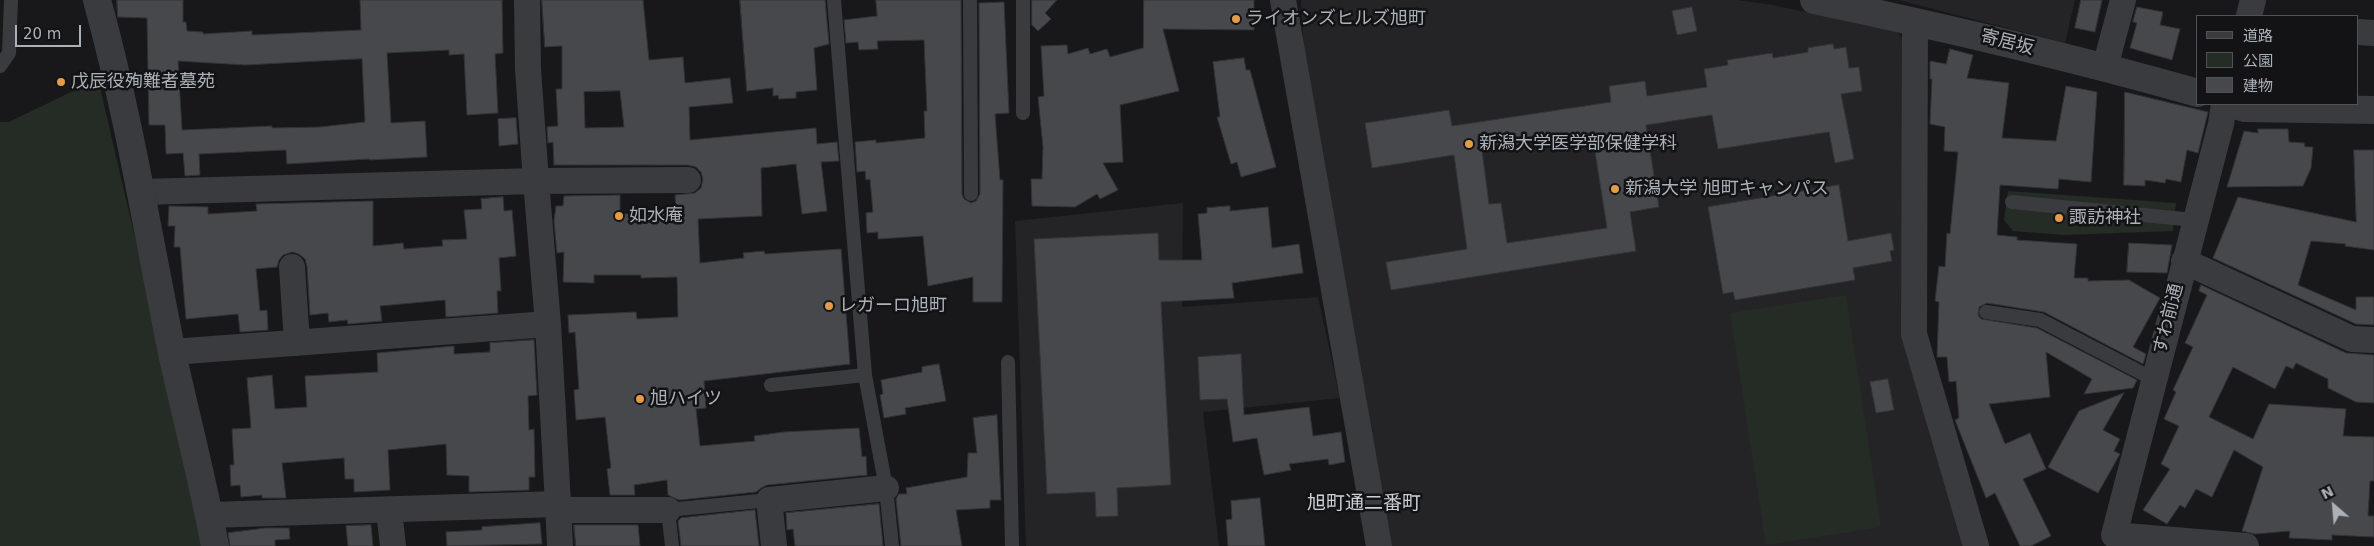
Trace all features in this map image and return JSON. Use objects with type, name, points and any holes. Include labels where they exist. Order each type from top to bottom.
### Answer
[{"type":"street","points":[[97,0],[115,66],[142,192],[172,352],[215,546]]},
{"type":"street","points":[[527,0],[528,69],[548,324],[560,546]]},
{"type":"street","points":[[1283,0],[1379,546]]},
{"type":"street","name":"寄居坂","points":[[1814,0],[1915,21],[2105,66],[2196,93]]},
{"type":"street","points":[[2105,66],[2123,0]]},
{"type":"street","points":[[2249,15],[2253,0]]},
{"type":"street","points":[[1915,21],[1914,334],[1976,546]]},
{"type":"street","points":[[2359,32],[2374,33]]},
{"type":"street","name":"すわ前通","points":[[2120,541],[2154,379],[2194,220],[2221,124],[2224,105]]},
{"type":"street","points":[[2234,105],[2244,108],[2374,110]]},
{"type":"street","points":[[142,192],[536,180],[688,180]]},
{"type":"street","points":[[2184,261],[2352,339],[2374,340]]},
{"type":"street","points":[[292,267],[297,343]]},
{"type":"street","points":[[172,352],[548,324]]},
{"type":"street","points":[[774,546],[768,500],[886,488]]},
{"type":"street","points":[[209,515],[558,507],[668,510]]},
{"type":"street","points":[[389,510],[393,546]]},
{"type":"street","points":[[2120,541],[2246,546]]},
{"type":"lane","points":[[0,66],[9,53],[11,0]]},
{"type":"lane","points":[[834,0],[865,375],[886,488],[892,546]]},
{"type":"lane","points":[[970,0],[971,194]]},
{"type":"lane","points":[[1023,0],[1023,113]]},
{"type":"lane","points":[[2012,202],[2194,220]]},
{"type":"lane","points":[[1986,312],[2040,320],[2154,379]]},
{"type":"lane","points":[[1008,362],[1012,546]]},
{"type":"lane","points":[[771,384],[865,375]]},
{"type":"lane","points":[[672,546],[668,510],[768,500]]},
{"type":"shaded area","name":"新潟大学 旭町キャンパス","points":[[1301,0],[1737,0],[1773,5],[1898,32],[1904,42],[1903,317],[1966,546],[1391,546],[1304,60]]},
{"type":"shaded area","points":[[1899,0],[2075,0],[2065,43]]},
{"type":"shaded area","points":[[1183,203],[1182,307],[1318,297],[1340,398],[1203,412],[1219,546],[1026,546],[1015,221]]},
{"type":"green space","points":[[98,79],[207,546],[0,546],[0,122],[9,122]]},
{"type":"green space","points":[[2008,191],[2176,203],[2173,231],[2064,235],[2013,231],[2004,220]]},
{"type":"green space","points":[[1846,295],[1881,527],[1766,545],[1730,313]]},
{"type":"building","points":[[117,0],[183,0],[183,22],[186,22],[187,31],[203,32],[203,34],[252,31],[252,35],[361,30],[360,0],[502,0],[503,53],[495,54],[498,113],[467,115],[464,54],[449,55],[449,50],[387,53],[391,123],[425,121],[427,157],[287,164],[286,150],[199,154],[200,175],[185,176],[183,153],[166,154],[165,125],[149,125],[147,18],[118,17]],"holes":[[[362,59],[365,122],[320,127],[272,128],[272,126],[182,130],[178,61],[245,65]]]},
{"type":"building","points":[[542,0],[643,0],[649,60],[683,57],[685,83],[730,78],[733,103],[689,107],[690,140],[816,128],[817,144],[837,142],[839,161],[821,162],[827,211],[802,214],[796,164],[761,168],[762,216],[698,219],[700,263],[744,258],[743,253],[764,251],[765,254],[841,249],[850,364],[704,381],[706,408],[696,409],[700,446],[755,441],[754,436],[784,432],[859,428],[862,457],[866,456],[867,475],[767,485],[756,492],[679,500],[668,495],[667,480],[634,485],[635,495],[610,495],[607,469],[611,468],[605,417],[576,420],[574,390],[579,389],[575,332],[569,333],[568,315],[636,312],[637,319],[678,317],[677,277],[641,278],[641,275],[594,275],[594,283],[563,282],[564,252],[557,253],[554,221],[556,206],[563,206],[564,196],[620,195],[620,214],[665,214],[665,210],[676,210],[675,195],[695,193],[701,188],[703,179],[701,172],[696,167],[688,165],[554,165],[553,142],[548,143],[547,127],[558,126],[556,89],[562,89],[562,46],[545,47]],"holes":[[[620,91],[624,127],[585,128],[584,92]]]},
{"type":"building","points":[[740,0],[825,0],[829,44],[814,48],[817,90],[796,92],[796,98],[779,99],[778,95],[773,96],[773,88],[747,91]]},
{"type":"building","points":[[876,0],[961,0],[962,194],[964,199],[971,203],[976,201],[980,194],[979,3],[1004,2],[1009,113],[995,114],[1000,180],[1003,180],[1002,302],[973,302],[973,277],[928,286],[923,236],[878,239],[878,232],[867,233],[866,213],[873,212],[870,179],[866,180],[865,171],[857,172],[855,142],[876,140],[876,143],[925,138],[924,111],[927,111],[924,40],[877,41],[878,49],[859,50],[858,42],[846,43],[844,20],[877,16]]},
{"type":"building","points":[[1032,0],[1057,0],[1045,13],[1051,19],[1038,31],[1032,25]]},
{"type":"building","points":[[1144,0],[1254,0],[1254,30],[1163,29],[1179,91],[1120,105],[1123,162],[1103,163],[1118,190],[1100,199],[1097,194],[1075,207],[1032,206],[1031,179],[1042,179],[1043,147],[1038,97],[1044,96],[1041,46],[1067,45],[1068,54],[1088,48],[1090,54],[1107,49],[1110,57],[1143,48]]},
{"type":"building","points":[[2081,0],[2102,0],[2095,32],[2075,28]]},
{"type":"building","points":[[1692,7],[1697,31],[1677,35],[1672,11]]},
{"type":"building","points":[[2137,7],[2163,12],[2160,25],[2180,29],[2172,60],[2130,48],[2137,23],[2133,22]]},
{"type":"building","points":[[1833,44],[1834,49],[1846,47],[1849,68],[1859,67],[1862,91],[1841,94],[1854,159],[1835,163],[1829,132],[1718,149],[1712,115],[1646,125],[1659,207],[1630,212],[1636,251],[1391,290],[1386,262],[1467,249],[1454,155],[1372,168],[1365,123],[1449,110],[1452,126],[1611,102],[1609,86],[1645,81],[1647,96],[1707,87],[1704,69],[1728,65],[1727,60],[1772,53],[1773,58],[1808,52],[1808,48]],"holes":[[[1592,133],[1607,228],[1507,243],[1501,203],[1489,204],[1482,150]]]},
{"type":"building","points":[[1950,49],[1973,55],[1967,78],[2009,83],[2002,138],[2056,141],[2066,86],[2097,92],[2091,182],[2059,179],[2058,189],[2000,185],[1997,235],[2017,237],[2017,240],[2077,244],[2074,278],[2088,278],[2088,281],[2129,280],[2160,298],[2133,347],[2146,354],[2143,364],[2044,312],[1987,303],[1979,307],[1978,315],[1981,319],[2037,328],[2137,380],[2133,388],[2084,394],[2092,379],[2046,352],[2050,397],[1989,404],[2005,444],[2030,433],[2046,469],[2023,479],[2051,536],[2031,546],[2020,546],[1995,493],[1986,498],[1955,420],[1959,418],[1956,381],[1949,382],[1947,357],[1937,357],[1939,302],[1935,301],[1939,266],[1945,267],[1947,233],[1950,234],[1958,152],[1944,151],[1945,127],[1930,124],[1932,79],[1930,79],[1930,61],[1946,64]]},
{"type":"building","points":[[1244,58],[1246,70],[1250,70],[1276,167],[1241,177],[1237,162],[1231,164],[1217,117],[1220,117],[1213,62]]},
{"type":"building","points":[[2125,92],[2208,112],[2198,153],[2187,150],[2181,182],[2166,179],[2165,183],[2145,180],[2145,186],[2124,185]]},
{"type":"building","points":[[516,118],[518,144],[499,146],[498,119]]},
{"type":"building","points":[[2258,129],[2288,129],[2289,142],[2304,143],[2305,147],[2313,147],[2311,168],[2303,186],[2227,187],[2244,131],[2258,133]]},
{"type":"building","points":[[2354,150],[2374,150],[2374,250],[2345,246],[2346,244],[2311,241],[2298,285],[2356,310],[2356,297],[2374,297],[2374,325],[2356,324],[2213,258],[2238,197],[2356,222]]},
{"type":"building","points":[[1839,185],[1848,241],[1891,233],[1894,250],[1890,251],[1892,261],[1853,268],[1855,280],[1735,300],[1733,292],[1723,294],[1708,207]]},
{"type":"building","points":[[503,197],[504,211],[512,210],[516,256],[499,258],[501,291],[497,291],[498,313],[446,317],[445,300],[380,306],[382,321],[348,324],[347,320],[329,322],[328,313],[310,315],[305,259],[299,254],[292,252],[283,255],[277,267],[256,269],[260,311],[267,310],[268,330],[240,332],[238,314],[186,319],[180,247],[174,247],[175,226],[168,226],[169,206],[208,207],[208,214],[257,211],[256,204],[373,201],[373,246],[403,243],[404,249],[443,246],[442,240],[467,239],[464,210],[482,209],[481,199]]},
{"type":"building","points":[[1230,206],[1230,211],[1268,207],[1272,248],[1299,244],[1303,273],[1232,283],[1234,298],[1161,302],[1171,485],[1117,488],[1118,516],[1096,517],[1095,492],[1047,494],[1034,239],[1158,233],[1159,260],[1202,260],[1198,214],[1207,213],[1207,208]]},
{"type":"building","points":[[2129,243],[2172,245],[2167,273],[2127,272]]},
{"type":"building","points":[[2201,285],[2346,353],[2374,355],[2374,403],[2356,402],[2328,388],[2328,379],[2296,363],[2293,369],[2286,366],[2275,389],[2233,367],[2209,417],[2253,439],[2269,404],[2346,409],[2343,436],[2374,437],[2374,481],[2370,481],[2368,516],[2374,516],[2374,537],[2332,535],[2332,540],[2289,538],[2290,531],[2255,534],[2242,531],[2263,467],[2234,450],[2212,497],[2196,489],[2185,508],[2180,505],[2167,524],[2143,510],[2170,469],[2161,464],[2179,426],[2164,419],[2176,392],[2173,390],[2193,347],[2185,343],[2207,295],[2199,291]]},
{"type":"building","points":[[534,340],[537,395],[528,396],[529,430],[534,429],[535,477],[529,477],[529,490],[469,492],[469,476],[447,475],[446,444],[388,450],[390,490],[354,492],[354,479],[345,479],[344,458],[282,463],[286,498],[262,498],[262,495],[241,497],[240,485],[231,486],[230,465],[234,465],[232,429],[251,428],[247,378],[272,375],[275,409],[307,407],[305,376],[378,372],[377,353],[454,346],[454,354],[490,352],[490,343]]},
{"type":"building","points":[[1241,354],[1244,415],[1309,407],[1313,436],[1341,432],[1345,462],[1329,465],[1328,459],[1289,464],[1291,470],[1264,475],[1257,438],[1233,442],[1227,399],[1200,400],[1198,357]]},
{"type":"building","points":[[939,364],[946,401],[905,408],[906,414],[884,418],[880,395],[883,394],[881,380],[922,372],[922,367]]},
{"type":"building","points":[[1888,379],[1894,410],[1876,413],[1870,382]]},
{"type":"building","points":[[2124,393],[2103,430],[2120,439],[2114,451],[2120,454],[2098,493],[2048,467],[2079,411]]},
{"type":"building","points":[[997,415],[1001,500],[990,500],[990,508],[956,510],[962,546],[901,546],[896,499],[899,494],[907,494],[906,488],[967,477],[968,453],[977,453],[973,418]]},
{"type":"building","points":[[1260,498],[1265,546],[1228,546],[1226,520],[1232,519],[1231,501]]},
{"type":"building","points":[[879,504],[883,546],[795,546],[793,529],[787,530],[786,513]]},
{"type":"building","points":[[755,510],[759,546],[681,546],[678,521],[681,518]]},
{"type":"building","points":[[540,523],[542,544],[447,546],[446,532],[482,530],[482,527]]},
{"type":"building","points":[[371,525],[373,546],[348,546],[346,526]]},
{"type":"building","points":[[574,525],[638,525],[640,546],[576,546]]},
{"type":"building","points":[[266,528],[289,528],[290,539],[275,540],[275,546],[230,546],[228,533]]},
{"type":"place","name":"ライオンズヒルズ旭町","points":[[1236,19]]},
{"type":"place","name":"戊辰役殉難者墓苑","points":[[61,82]]},
{"type":"place","name":"新潟大学医学部保健学科","points":[[1469,144]]},
{"type":"place","name":"新潟大学 旭町キャンパス","points":[[1615,189]]},
{"type":"place","name":"如水庵","points":[[619,216]]},
{"type":"place","name":"諏訪神社","points":[[2059,218]]},
{"type":"place","name":"レガーロ旭町","points":[[829,306]]},
{"type":"place","name":"旭ハイツ","points":[[640,399]]},
{"type":"district","name":"旭町通二番町","points":[[1364,504]]}]
